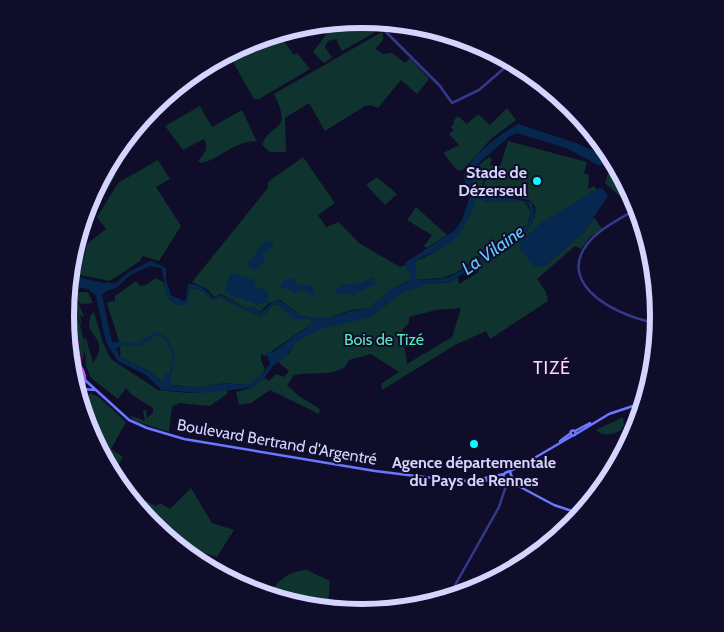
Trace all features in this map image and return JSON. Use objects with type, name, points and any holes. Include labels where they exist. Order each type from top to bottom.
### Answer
[{"type":"highway","points":[[74,326],[80,367]]},
{"type":"main road","points":[[78,365],[84,379],[82,386]]},
{"type":"main road","name":"Boulevard Bertrand d'Argentré","points":[[84,379],[129,420],[174,436],[375,471],[464,481]]},
{"type":"main road","points":[[83,390],[90,388],[100,393]]},
{"type":"main road","points":[[464,481],[510,472],[571,434],[601,419],[636,405]]},
{"type":"main road","points":[[510,482],[519,467]]},
{"type":"main road","points":[[510,472],[523,488]]},
{"type":"main road","points":[[503,481],[504,474]]},
{"type":"main road","points":[[464,481],[510,482],[554,506],[573,512]]},
{"type":"street","points":[[384,28],[440,86],[452,103],[479,90],[506,66]]},
{"type":"street","points":[[631,213],[587,244],[580,260],[580,273],[585,287],[596,298],[626,315],[651,321]]},
{"type":"street","points":[[503,481],[505,488]]},
{"type":"street","points":[[452,590],[499,507],[505,488],[510,482]]},
{"type":"green space","points":[[379,28],[379,30],[342,51],[336,39],[328,41],[325,47],[332,58],[324,63],[313,52],[330,29]]},
{"type":"green space","points":[[383,33],[383,40],[375,49],[383,54],[392,53],[405,63],[410,58],[429,79],[417,94],[401,80],[378,108],[371,105],[365,106],[325,131],[309,103],[285,118],[286,152],[270,152],[262,145],[266,137],[281,121],[282,115],[274,94]]},
{"type":"green space","points":[[284,38],[283,40],[294,55],[297,53],[310,69],[259,99],[254,99],[231,59]]},
{"type":"green space","points":[[200,106],[212,127],[242,110],[257,142],[242,143],[215,158],[201,163],[198,161],[206,148],[204,139],[183,150],[165,126]]},
{"type":"green space","points":[[507,108],[516,120],[492,138],[462,171],[457,170],[443,153],[459,145],[449,134],[454,130],[451,127],[454,123],[453,121],[458,116],[467,124],[478,114],[490,125]]},
{"type":"green space","points":[[148,122],[130,146],[108,189],[106,188],[122,156]]},
{"type":"green space","name":"Bois de Tizé","points":[[508,141],[587,162],[584,173],[589,175],[588,189],[594,186],[597,190],[582,199],[544,267],[583,233],[594,217],[602,229],[590,237],[581,249],[575,246],[537,279],[546,292],[548,301],[490,339],[486,331],[455,345],[382,390],[381,384],[399,372],[371,354],[349,360],[344,368],[337,371],[294,375],[287,385],[299,396],[320,409],[319,414],[270,390],[251,403],[239,405],[236,392],[251,388],[265,378],[269,381],[276,374],[284,377],[289,371],[278,362],[289,353],[295,343],[318,329],[370,317],[401,293],[427,284],[450,282],[458,277],[459,284],[479,272],[477,269],[485,260],[506,251],[515,244],[531,224],[534,218],[535,206],[529,200],[482,192],[487,172],[481,188],[474,183],[471,177],[480,164],[489,157],[492,159],[490,165],[500,166]],"holes":[[[461,308],[452,337],[407,364],[402,330],[409,323],[409,317],[436,310]]]},
{"type":"green space","points":[[303,157],[335,203],[318,215],[326,227],[339,222],[359,243],[400,267],[438,250],[457,235],[471,212],[476,197],[487,202],[523,202],[531,213],[527,224],[508,241],[490,249],[456,273],[442,278],[410,280],[393,288],[369,308],[351,310],[329,318],[301,316],[280,300],[269,303],[260,312],[254,308],[244,307],[221,294],[214,297],[207,289],[192,282],[268,188],[268,182]]},
{"type":"green space","points":[[158,160],[170,179],[156,187],[181,226],[159,261],[143,256],[140,261],[110,281],[80,275],[87,244],[106,229],[97,217],[118,183]]},
{"type":"green space","points":[[610,168],[626,198],[626,207],[623,199],[605,183]]},
{"type":"green space","points":[[377,177],[397,194],[385,205],[366,185]]},
{"type":"green space","points":[[416,207],[447,235],[427,248],[424,246],[432,235],[407,220]]},
{"type":"green space","points":[[156,278],[163,282],[169,299],[185,305],[190,288],[193,288],[202,291],[210,299],[221,298],[259,316],[264,315],[273,304],[278,305],[295,317],[308,318],[314,322],[265,356],[261,354],[261,361],[265,369],[262,375],[248,385],[224,383],[199,388],[164,384],[151,372],[120,357],[120,345],[107,302],[115,301],[115,296],[136,281],[140,286],[146,285]]},
{"type":"green space","points":[[79,292],[88,292],[93,303],[81,304],[77,301],[84,316],[82,317],[80,314],[82,328],[77,312],[85,347],[82,363],[74,310],[75,308],[77,310],[74,295],[76,298]]},
{"type":"green space","points":[[94,312],[103,343],[111,359],[158,390],[189,393],[227,390],[227,394],[210,406],[179,403],[172,407],[169,432],[135,421],[129,415],[145,421],[143,410],[146,410],[147,418],[153,413],[153,408],[132,395],[126,388],[118,399],[91,378],[86,366],[84,339],[86,338],[93,363],[99,349],[98,341],[89,328],[90,316]]},
{"type":"green space","points":[[90,393],[100,398],[126,422],[111,449],[123,457],[117,468],[103,444],[85,398]]},
{"type":"green space","points":[[623,417],[624,426],[621,428],[622,430],[606,435],[596,430]]},
{"type":"green space","points":[[191,488],[212,523],[234,530],[217,557],[200,552],[191,549],[172,533],[137,496],[156,506],[160,503],[170,509]]},
{"type":"green space","points":[[307,570],[330,581],[328,602],[287,595],[272,590],[284,577]]},
{"type":"water","name":"La Vilaine","points":[[518,124],[573,142],[600,154],[607,164],[598,165],[566,148],[517,133],[510,136],[482,160],[471,173],[471,178],[482,193],[531,202],[534,216],[530,228],[521,238],[506,251],[485,260],[477,269],[472,268],[450,282],[427,284],[401,293],[370,317],[318,330],[295,343],[286,356],[273,366],[262,381],[251,388],[200,393],[162,390],[146,375],[118,361],[106,342],[96,296],[88,289],[75,287],[76,277],[104,283],[116,283],[129,272],[151,261],[166,268],[166,280],[171,295],[183,301],[186,300],[188,284],[192,284],[208,292],[213,298],[221,295],[244,307],[254,308],[260,313],[274,301],[280,301],[301,316],[329,318],[369,308],[393,288],[411,280],[409,271],[405,268],[406,262],[454,231],[462,220],[471,193],[464,177],[467,168],[486,146]],"holes":[[[476,197],[487,202],[523,202],[528,204],[529,220],[519,232],[459,272],[441,279],[416,279],[416,261],[445,247],[456,237],[468,218]],[[150,266],[161,268],[167,294],[174,303],[179,305],[187,304],[190,288],[196,288],[210,299],[221,298],[259,316],[264,315],[273,304],[278,305],[290,317],[296,319],[308,318],[314,322],[273,352],[266,353],[270,364],[262,375],[248,385],[224,383],[199,388],[170,385],[175,354],[167,337],[156,332],[138,343],[112,342],[102,295],[106,291],[116,288],[130,275]],[[156,335],[164,338],[167,342],[173,362],[169,372],[165,375],[163,384],[151,372],[120,357],[116,349],[122,345],[142,346]]]},
{"type":"water","points":[[599,188],[603,189],[608,196],[583,233],[544,267],[534,266],[520,249],[520,242],[541,223]]},
{"type":"water","points":[[266,240],[272,242],[274,246],[262,256],[266,259],[256,271],[247,266]]},
{"type":"water","points":[[233,273],[254,280],[255,286],[268,291],[268,302],[257,305],[226,292],[230,274]]},
{"type":"water","points":[[373,277],[376,284],[353,296],[347,293],[336,295],[335,290],[344,284],[359,283]]},
{"type":"water","points":[[292,278],[298,285],[311,285],[316,295],[311,295],[303,290],[295,293],[289,289],[279,288],[285,279]]},
{"type":"place","name":"Stade de Dézerseul","points":[[537,181]]},
{"type":"place","name":"Agence départementale du Pays de Rennes","points":[[474,444]]},
{"type":"district","name":"TIZÉ","points":[[552,368]]}]
